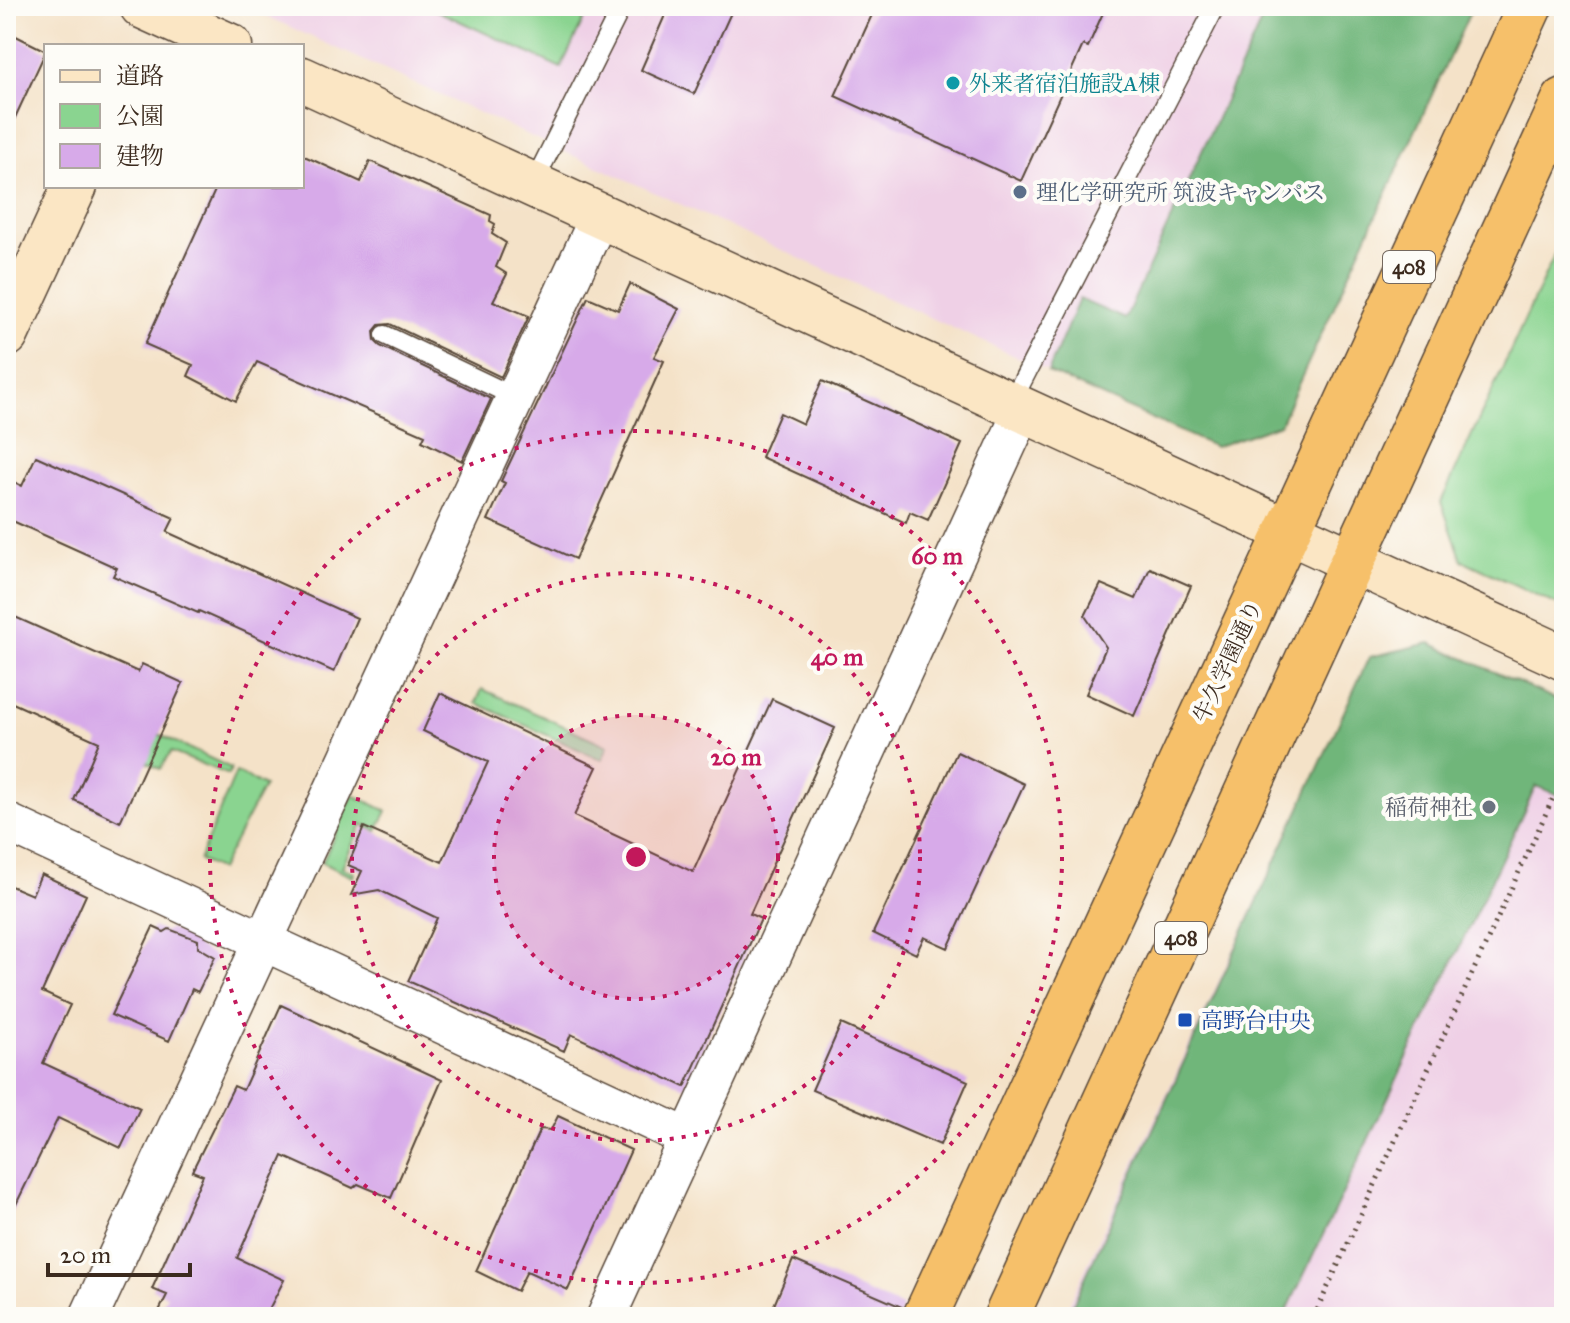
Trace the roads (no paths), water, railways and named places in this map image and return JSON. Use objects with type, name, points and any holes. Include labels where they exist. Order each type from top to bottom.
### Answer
[{"type":"highway","name":"牛久学園通り","points":[[925,1317],[1530,6]]},
{"type":"highway","name":"408","points":[[1006,1317],[1564,100]]},
{"type":"street","points":[[148,17],[224,44]]},
{"type":"street","points":[[304,80],[1355,559],[1564,658]]},
{"type":"street","points":[[6,335],[74,188]]},
{"type":"street","points":[[89,1317],[600,215]]},
{"type":"street","points":[[606,1317],[1018,405]]},
{"type":"street","points":[[6,822],[688,1138]]},
{"type":"lane","points":[[533,184],[622,6]]},
{"type":"lane","points":[[1018,405],[1216,6]]},
{"type":"lane","points":[[385,335],[515,397]]},
{"type":"place","name":"外来者宿泊施設A棟","points":[[953,83]]},
{"type":"place","name":"理化学研究所 筑波キャンパス","points":[[1020,192]]},
{"type":"place","name":"稲荷神社","points":[[1489,807]]},
{"type":"place","name":"高野台中央","points":[[1185,1020]]}]
